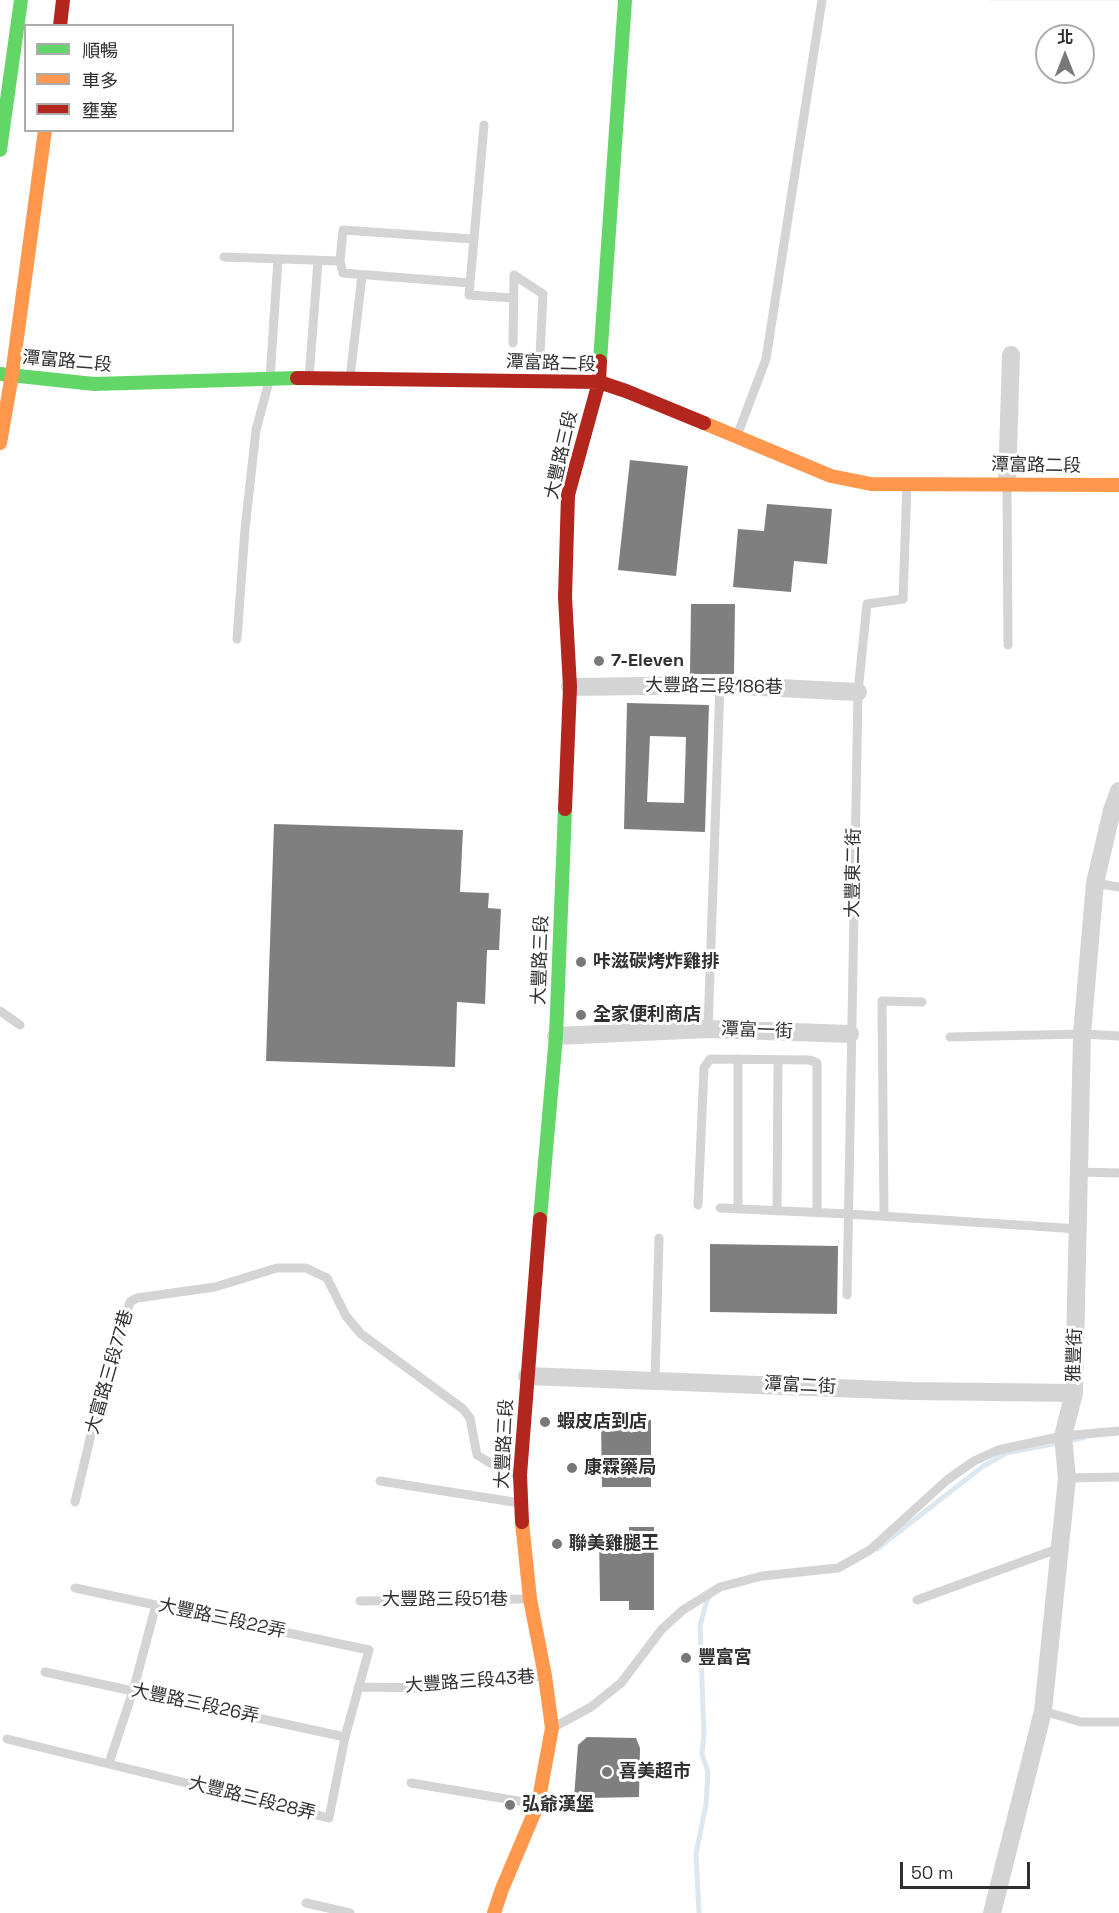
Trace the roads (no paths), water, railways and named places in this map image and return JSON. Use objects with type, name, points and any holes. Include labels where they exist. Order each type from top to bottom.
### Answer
[{"type":"street","points":[[0,150],[21,0]]},
{"type":"street","points":[[60,24],[63,0]]},
{"type":"street","name":"大豐路三段","points":[[494,1913],[538,1804],[552,1728],[545,1676],[530,1599],[520,1503],[520,1476],[556,1036],[570,687],[565,597],[568,495],[599,382],[625,0]]},
{"type":"street","points":[[0,443],[6,374],[45,132]]},
{"type":"street","points":[[1007,484],[1011,355]]},
{"type":"street","name":"潭富路二段","points":[[6,374],[94,384],[270,378],[599,382],[831,476],[871,484],[1119,485]]},
{"type":"street","name":"大豐路三段186巷","points":[[570,687],[720,685],[858,692]]},
{"type":"street","name":"雅豐街","points":[[992,1913],[1043,1711],[1067,1478],[1063,1436],[1074,1393],[1082,1034],[1095,883],[1119,791]]},
{"type":"street","name":"潭富一街","points":[[556,1036],[708,1029],[850,1034]]},
{"type":"street","name":"潭富二街","points":[[527,1376],[912,1391],[1074,1393]]},
{"type":"lane","points":[[736,436],[766,359],[822,0]]},
{"type":"lane","points":[[484,125],[470,295],[513,298]]},
{"type":"lane","points":[[470,283],[343,273],[340,261],[343,230],[473,239]]},
{"type":"lane","points":[[224,257],[340,261]]},
{"type":"lane","points":[[237,639],[245,529],[256,430],[270,378],[278,259]]},
{"type":"lane","points":[[309,378],[318,261]]},
{"type":"lane","points":[[513,343],[514,275],[543,294],[540,355]]},
{"type":"lane","points":[[350,378],[363,276]]},
{"type":"lane","name":"大豐東二街","points":[[847,1295],[858,692],[867,604],[903,599],[907,483]]},
{"type":"lane","points":[[1007,484],[1008,645]]},
{"type":"lane","points":[[708,1029],[720,685]]},
{"type":"lane","points":[[1095,883],[1119,887]]},
{"type":"lane","points":[[884,1216],[882,1001],[922,1002]]},
{"type":"lane","points":[[0,1011],[20,1025]]},
{"type":"lane","points":[[950,1037],[1082,1034],[1119,1036]]},
{"type":"lane","points":[[698,1205],[704,1068],[710,1059],[810,1060],[817,1063],[817,1212]]},
{"type":"lane","points":[[738,1059],[738,1209]]},
{"type":"lane","points":[[777,1211],[778,1060]]},
{"type":"lane","points":[[1079,1172],[1119,1173]]},
{"type":"lane","points":[[720,1208],[884,1216],[1079,1230]]},
{"type":"lane","points":[[655,1380],[659,1238]]},
{"type":"lane","name":"大富路三段77巷","points":[[75,1502],[99,1401],[130,1302],[137,1298],[215,1287],[277,1268],[306,1268],[327,1278],[346,1316],[361,1335],[463,1409],[470,1418],[477,1455],[495,1466],[520,1476]]},
{"type":"lane","points":[[552,1728],[591,1707],[621,1683],[662,1629],[683,1610],[720,1587],[762,1576],[838,1568],[870,1550],[947,1480],[974,1461],[998,1450],[1063,1436],[1119,1431]]},
{"type":"lane","points":[[1067,1478],[1119,1477]]},
{"type":"lane","points":[[380,1481],[520,1503]]},
{"type":"lane","points":[[917,1600],[1060,1548]]},
{"type":"lane","name":"大豐路三段22弄","points":[[75,1588],[369,1650]]},
{"type":"lane","name":"大豐路三段51巷","points":[[360,1600],[530,1599]]},
{"type":"lane","points":[[110,1763],[133,1691],[156,1605]]},
{"type":"lane","name":"大豐路三段28弄","points":[[7,1739],[329,1818],[345,1737],[369,1650]]},
{"type":"lane","name":"大豐路三段26弄","points":[[45,1672],[345,1737]]},
{"type":"lane","name":"大豐路三段43巷","points":[[358,1687],[438,1688],[545,1676]]},
{"type":"lane","points":[[1043,1711],[1081,1722],[1119,1722]]},
{"type":"lane","points":[[411,1783],[538,1804]]},
{"type":"lane","points":[[306,1903],[350,1913]]},
{"type":"waterway","points":[[877,1549],[982,1467],[1006,1453],[1083,1438]]},
{"type":"waterway","points":[[699,1913],[696,1854],[706,1804],[708,1772],[702,1754],[704,1735],[700,1626],[710,1596]]},
{"type":"place","name":"7-Eleven","points":[[599,661]]},
{"type":"place","name":"咔滋碳烤炸雞排","points":[[581,962]]},
{"type":"place","name":"全家便利商店","points":[[581,1015]]},
{"type":"place","name":"蝦皮店到店","points":[[545,1422]]},
{"type":"place","name":"康霖藥局","points":[[572,1468]]},
{"type":"place","name":"聯美雞腿王","points":[[557,1544]]},
{"type":"place","name":"豐富宮","points":[[686,1658]]},
{"type":"place","name":"喜美超市","points":[[607,1772]]},
{"type":"place","name":"弘爺漢堡","points":[[510,1805]]}]
